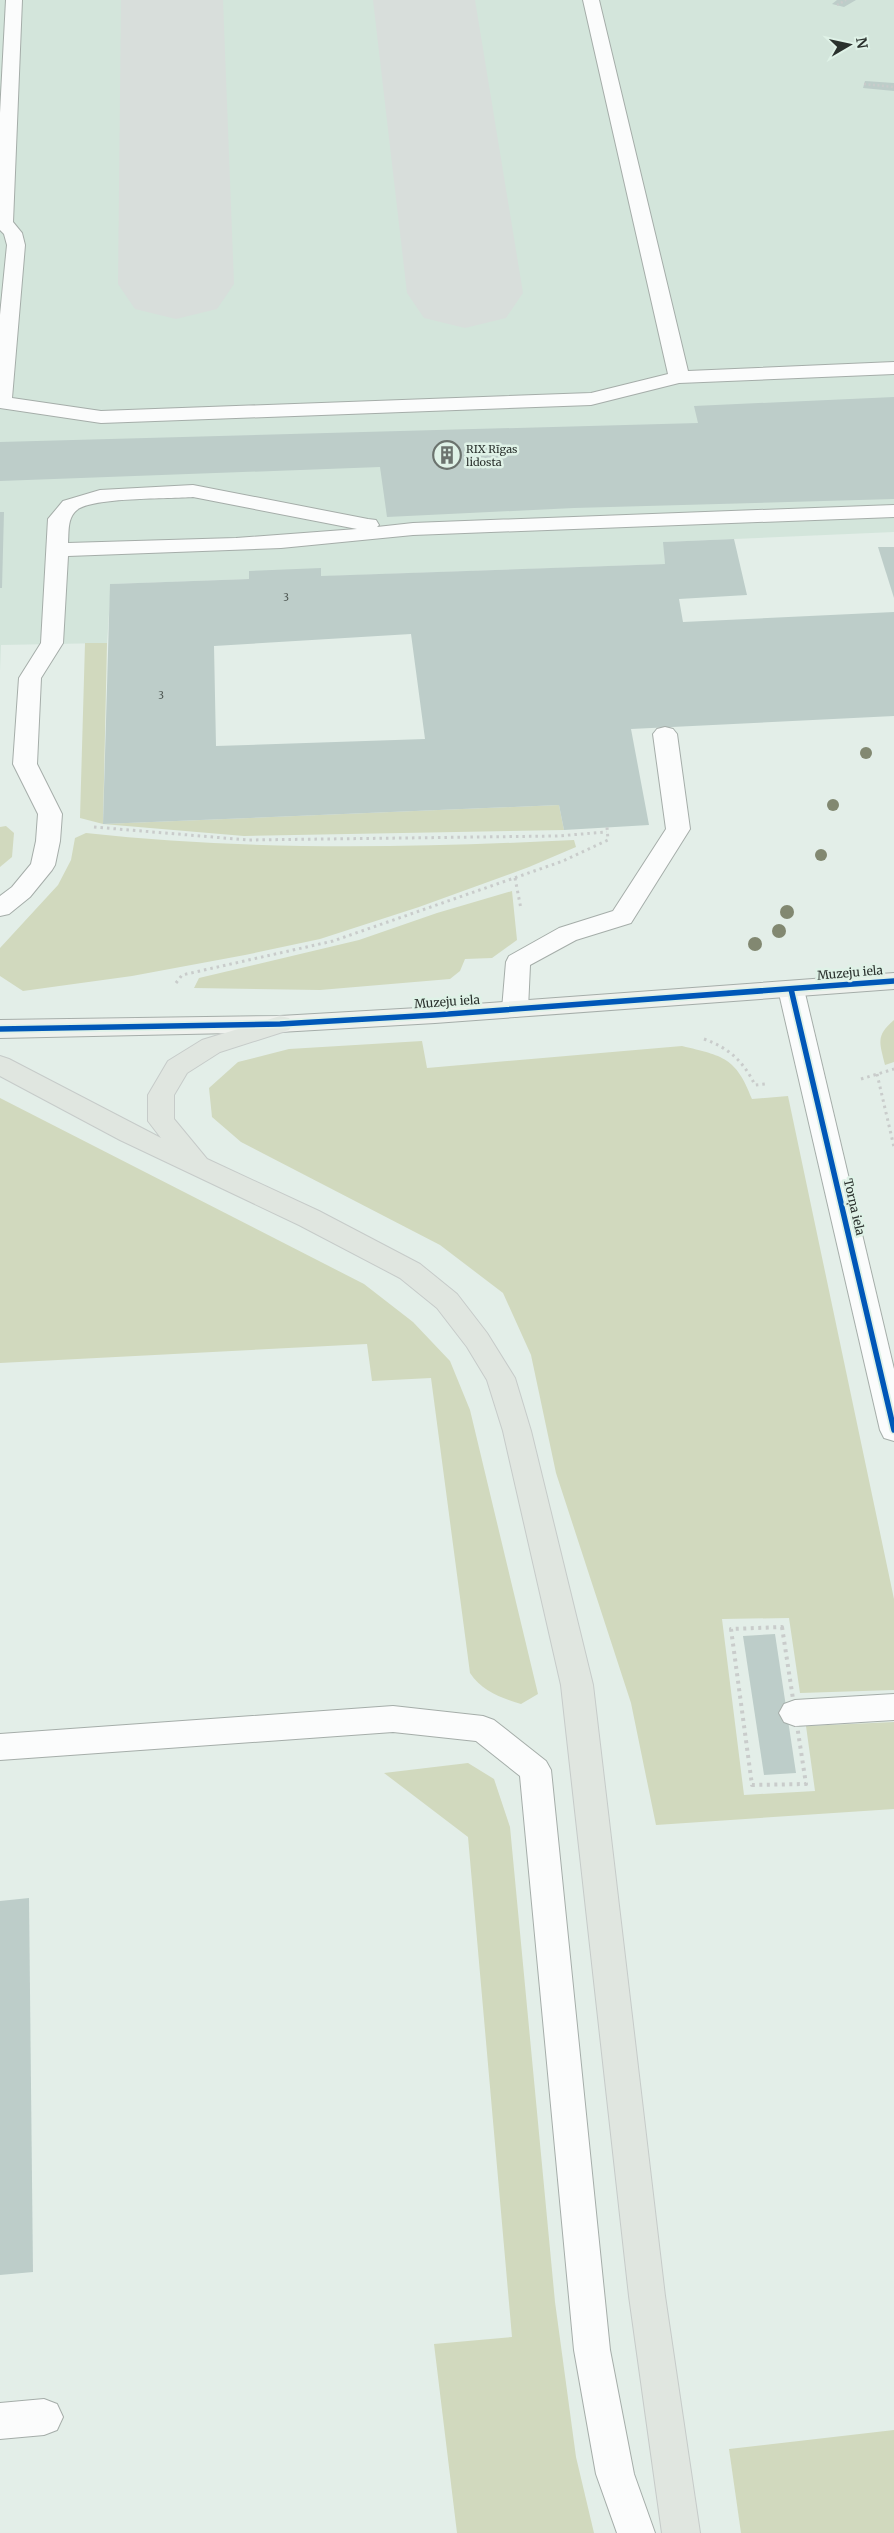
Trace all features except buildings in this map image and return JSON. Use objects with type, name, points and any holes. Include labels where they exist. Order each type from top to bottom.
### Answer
[{"type":"main road","points":[[200,1166],[161,1121],[161,1096],[177,1067],[211,1046],[280,1024]]},
{"type":"main road","points":[[0,1065],[129,1134],[317,1222],[410,1271],[448,1301],[477,1340],[501,1378],[517,1431],[577,1685],[600,1872],[647,2296],[681,2533]]},
{"type":"street","points":[[14,0],[4,222],[13,233],[16,245],[1,402],[101,417],[572,400],[591,399],[679,377],[894,368]]},
{"type":"street","points":[[592,0],[679,377]]},
{"type":"street","points":[[0,908],[20,892],[42,865],[49,827],[50,814],[25,764],[30,678],[52,644],[59,550],[59,519],[70,505],[100,496],[193,491],[350,523],[413,529]]},
{"type":"street","points":[[59,550],[298,541],[359,537],[413,529],[894,511]]},
{"type":"street","points":[[515,1009],[518,962],[542,945],[567,932],[622,917],[678,829],[665,734]]},
{"type":"street","name":"Muzeju iela","points":[[0,1029],[280,1024],[894,981]]},
{"type":"street","name":"Torņa iela","points":[[791,989],[894,1430]]},
{"type":"street","points":[[795,1713],[894,1707]]},
{"type":"street","points":[[0,1747],[393,1719],[483,1729],[535,1770],[592,2350],[615,2474],[636,2533]]},
{"type":"street","points":[[0,2421],[44,2417]]},
{"type":"path","points":[[837,5],[846,0]]},
{"type":"path","points":[[864,84],[894,87]]},
{"type":"path","points":[[49,827],[84,826],[248,840],[557,836],[608,832]]},
{"type":"path","points":[[171,990],[182,975],[333,941],[492,886],[608,840],[607,826]]},
{"type":"path","points":[[894,1069],[877,1074],[894,1147]]},
{"type":"shaded area","name":"RIX Rīgas lidosta","points":[[0,0],[894,0],[894,532],[664,542],[665,564],[111,584],[107,643],[1,645],[0,671]]},
{"type":"green space","points":[[85,643],[107,643],[103,824],[80,818]]},
{"type":"green space","points":[[559,805],[564,830],[244,836],[103,824]]},
{"type":"green space","points":[[6,826],[14,833],[12,857],[0,867],[0,827]]},
{"type":"green space","points":[[86,833],[208,843],[330,846],[452,845],[574,840],[576,847],[529,867],[419,907],[320,939],[132,976],[23,991],[0,976],[0,948],[58,885],[71,860],[75,838]]},
{"type":"green space","points":[[512,891],[517,940],[492,958],[465,959],[460,971],[450,979],[320,990],[194,988],[199,978],[359,940],[437,913]]},
{"type":"green space","points":[[894,1020],[894,1062],[885,1065],[880,1040],[881,1035]]},
{"type":"green space","points":[[422,1041],[427,1068],[682,1046],[718,1056],[734,1066],[752,1099],[788,1096],[894,1599],[894,1690],[800,1693],[789,1618],[722,1619],[744,1795],[815,1791],[806,1726],[894,1722],[894,1809],[656,1825],[631,1703],[556,1473],[531,1355],[503,1293],[440,1245],[241,1142],[212,1117],[209,1088],[238,1062],[289,1049]]},
{"type":"green space","points":[[0,1098],[364,1284],[413,1322],[450,1361],[470,1410],[538,1694],[521,1704],[486,1689],[470,1673],[431,1378],[372,1381],[367,1344],[0,1363]]},
{"type":"green space","points":[[468,1763],[494,1779],[510,1827],[555,2302],[576,2457],[594,2533],[457,2533],[434,2344],[512,2337],[468,1837],[384,1773]]},
{"type":"green space","points":[[894,2430],[894,2533],[741,2533],[729,2449]]},
{"type":"taxiway","points":[[172,0],[176,284]]},
{"type":"taxiway","points":[[424,0],[465,293]]},
{"type":"cycle path","points":[[0,1029],[280,1024],[435,1015],[894,981]]},
{"type":"cycle path","points":[[791,989],[894,1430]]},
{"type":"place","name":"RIX Rīgas lidosta","points":[[447,455]]}]
